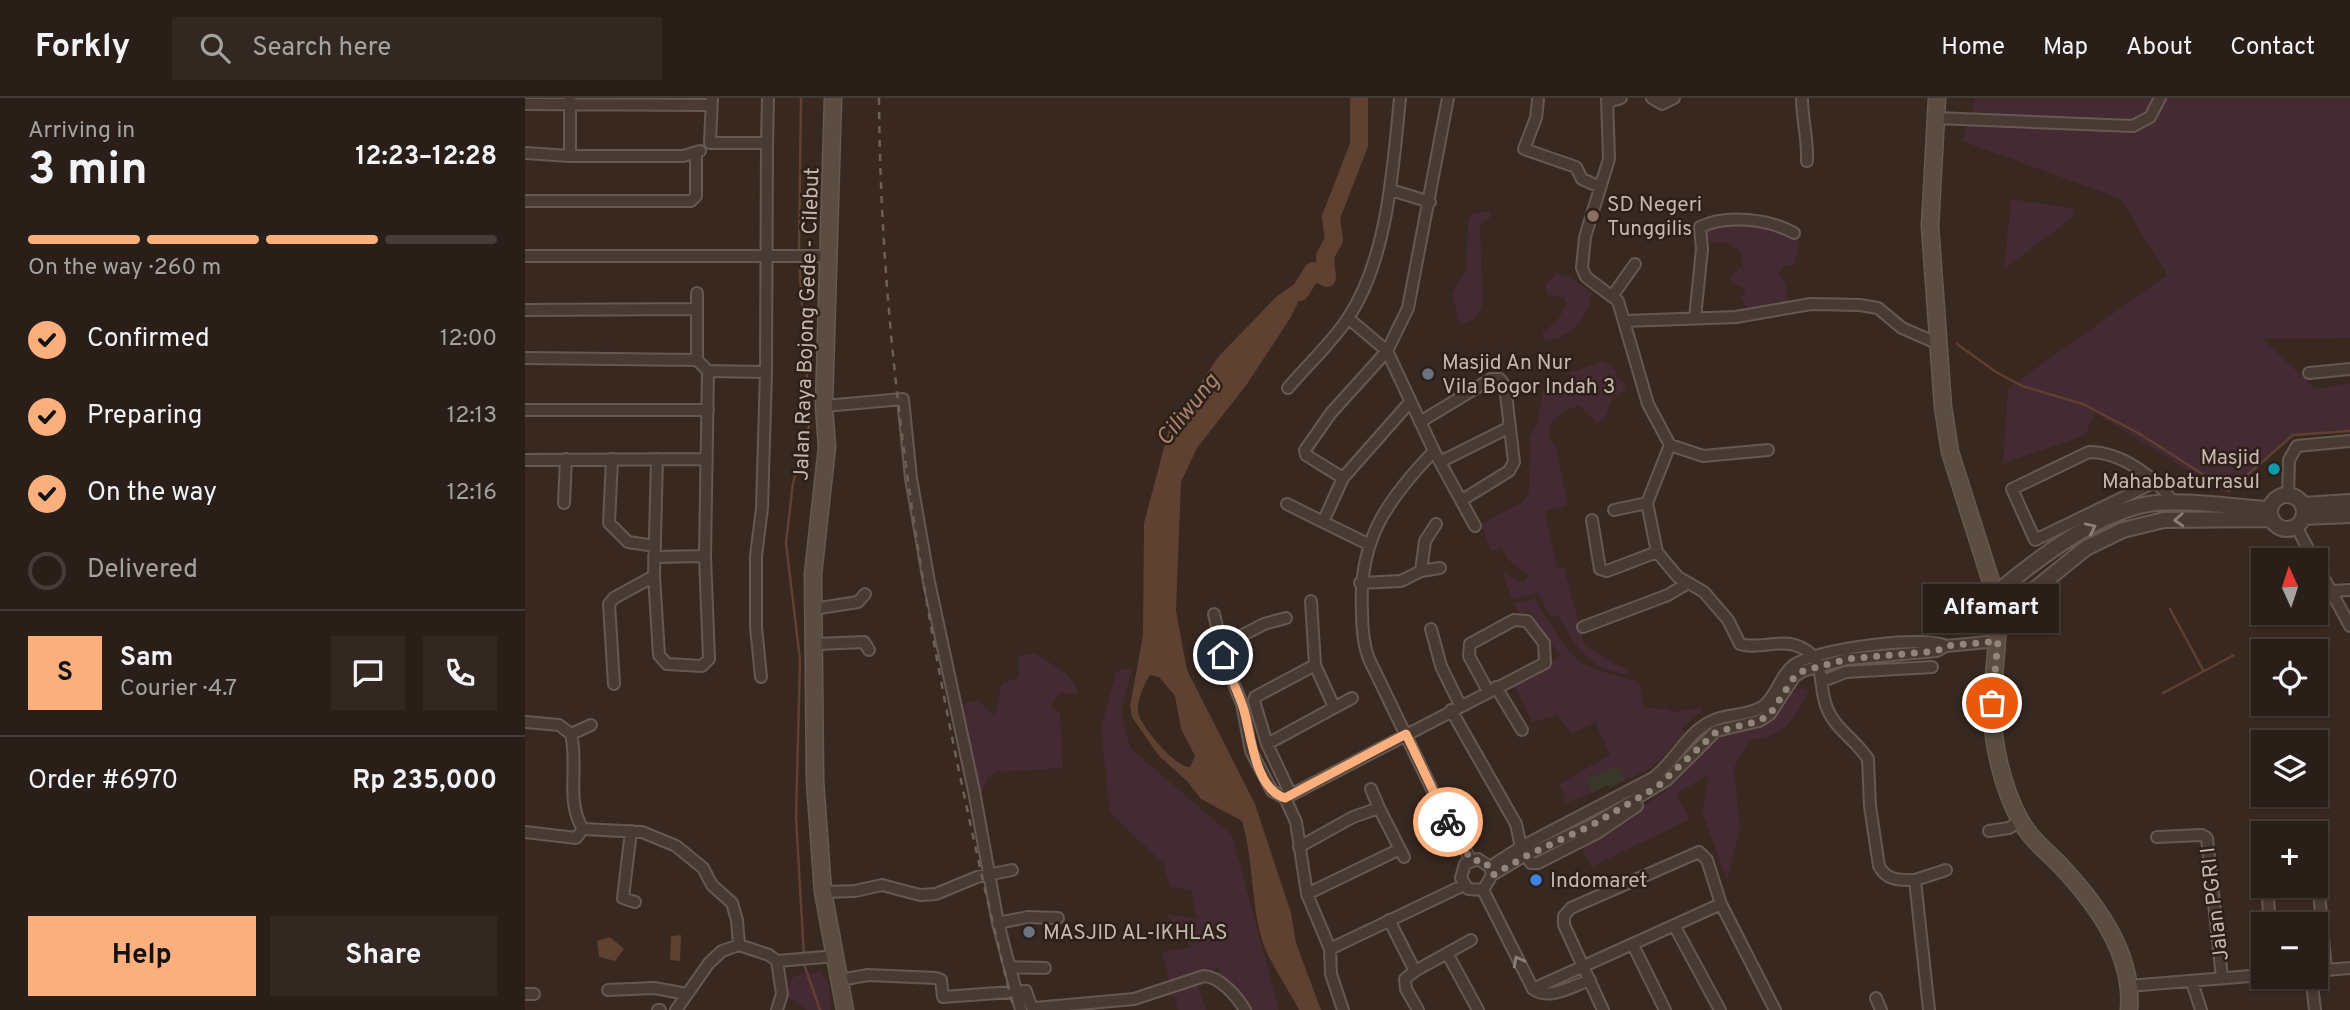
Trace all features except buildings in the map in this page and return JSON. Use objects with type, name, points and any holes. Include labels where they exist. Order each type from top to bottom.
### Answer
[{"type":"main road","name":"Jalan Raya Bojong Gede - Cilebut","points":[[833,98],[824,406],[827,447],[817,528],[813,609],[816,644],[815,780],[823,892],[831,956],[840,979],[845,1010]]},
{"type":"main road","points":[[1937,98],[1930,226],[1939,344],[1950,452],[1995,594],[1999,618],[1992,703],[1997,750],[2020,821],[2091,901],[2122,955],[2129,1010]]},
{"type":"street","points":[[761,677],[756,627],[756,556],[762,508],[766,372],[774,256],[767,143],[768,98]]},
{"type":"street","points":[[1288,388],[1348,318],[1367,280],[1391,190],[1400,98]]},
{"type":"street","points":[[1343,478],[1306,455],[1305,450],[1331,413],[1387,351],[1408,308],[1448,98]]},
{"type":"street","points":[[1622,98],[1608,100],[1609,159],[1583,248],[1582,268],[1586,277],[1613,295],[1626,321],[1647,404],[1670,445],[1703,456],[1768,450]]},
{"type":"street","points":[[1652,98],[1662,104],[1674,98]]},
{"type":"street","points":[[1802,98],[1802,121],[1808,138],[1807,161]]},
{"type":"street","points":[[1936,118],[2133,126],[2150,117],[2160,98]]},
{"type":"street","points":[[1538,100],[1536,118],[1524,149],[1576,167],[1582,179],[1600,187]]},
{"type":"street","points":[[525,104],[570,101],[711,101],[711,143]]},
{"type":"street","points":[[570,101],[570,156]]},
{"type":"street","points":[[525,153],[570,156],[683,156],[696,153],[711,143],[767,143]]},
{"type":"street","points":[[525,201],[691,201],[696,196],[696,153]]},
{"type":"street","points":[[1391,190],[1430,202]]},
{"type":"street","points":[[1695,318],[1702,249],[1700,227],[1749,220],[1783,227],[1794,233]]},
{"type":"street","points":[[525,256],[830,256]]},
{"type":"street","points":[[1613,295],[1635,264]]},
{"type":"street","points":[[697,293],[697,360]]},
{"type":"street","points":[[1626,321],[1736,317],[1811,304],[1860,304],[1878,308],[1902,328],[1939,344]]},
{"type":"street","points":[[525,310],[697,309]]},
{"type":"street","points":[[1348,318],[1387,351],[1437,456],[1475,526]]},
{"type":"street","points":[[525,358],[697,360],[708,371],[766,372]]},
{"type":"street","points":[[2309,373],[2350,369]]},
{"type":"street","points":[[657,459],[654,576],[661,658],[667,664],[705,665],[709,659],[705,556],[708,371]]},
{"type":"street","points":[[1420,422],[1491,379],[1500,379],[1505,386],[1514,463],[1509,471],[1462,500]]},
{"type":"street","points":[[824,406],[903,399],[911,478],[929,582],[974,791],[987,874],[1021,1010]]},
{"type":"street","points":[[1323,522],[1343,478],[1410,402]]},
{"type":"street","points":[[525,410],[708,410]]},
{"type":"street","points":[[1471,860],[1440,807],[1365,648],[1360,583],[1368,544],[1396,496],[1437,456],[1508,428]]},
{"type":"street","points":[[2288,495],[2289,460],[2297,446],[2350,441]]},
{"type":"street","points":[[1670,445],[1647,503],[1657,551],[1666,565],[1704,592],[1719,609],[1740,643],[1747,646],[1790,644],[1815,656],[1823,681],[1825,706],[1838,728],[1868,759],[1870,806],[1879,866],[1883,874],[1892,879],[1915,880],[1946,870]]},
{"type":"street","points":[[2155,482],[2045,536],[2032,539],[2012,489],[2034,476],[2089,452],[2099,452],[2116,458],[2155,482],[2174,503]]},
{"type":"street","points":[[612,459],[609,523],[628,542],[655,551],[705,556]]},
{"type":"street","points":[[525,460],[707,459]]},
{"type":"street","points":[[564,503],[566,460]]},
{"type":"street","points":[[2271,514],[2277,499],[2288,495],[2297,498],[2311,548]]},
{"type":"street","points":[[1995,594],[2056,547],[2123,513],[2155,503],[2271,514],[2282,528],[2300,516],[2350,502]]},
{"type":"street","points":[[1614,510],[1647,503]]},
{"type":"street","points":[[1287,504],[1368,544]]},
{"type":"street","points":[[1999,618],[2085,548],[2142,524],[2233,512]]},
{"type":"street","points":[[2300,516],[2350,515]]},
{"type":"street","points":[[1592,520],[1600,569],[1607,571],[1657,551]]},
{"type":"street","points":[[1421,571],[1425,541],[1436,524]]},
{"type":"street","points":[[2045,536],[2069,563]]},
{"type":"street","points":[[1360,583],[1401,581],[1421,571],[1440,568]]},
{"type":"street","points":[[2021,572],[2034,590]]},
{"type":"street","points":[[614,684],[610,604],[614,598],[654,576]]},
{"type":"street","points":[[1583,627],[1668,595],[1688,583]]},
{"type":"street","points":[[2328,584],[2350,626]]},
{"type":"street","points":[[2332,591],[2350,590]]},
{"type":"street","points":[[813,609],[858,602],[865,594]]},
{"type":"street","points":[[1311,601],[1315,665],[1334,707]]},
{"type":"street","points":[[1214,614],[1226,665],[1242,704],[1251,751],[1272,791],[1288,797],[1492,689],[1545,663],[1544,643],[1527,621],[1514,620],[1471,644],[1469,656],[1492,689],[1522,730]]},
{"type":"street","points":[[1222,646],[1264,624],[1286,618]]},
{"type":"street","points":[[1431,629],[1456,708],[1516,824],[1524,851]]},
{"type":"street","points":[[816,644],[850,640],[864,642],[869,650]]},
{"type":"street","points":[[1590,980],[1550,995],[1540,994],[1533,989],[1483,890],[1491,871],[1653,778],[1698,730],[1711,721],[1744,715],[1763,706],[1795,676],[1847,659],[1937,651],[1946,646],[1998,641]]},
{"type":"street","points":[[1524,851],[1594,829],[1657,787],[1716,732],[1759,721],[1778,705],[1784,673],[1796,663],[1843,648],[1937,642],[1946,646]]},
{"type":"street","points":[[1315,665],[1255,697],[1267,744],[1296,822],[1307,894],[1330,949],[1331,974],[1343,1010]]},
{"type":"street","points":[[1823,681],[1846,672],[1932,667]]},
{"type":"street","points":[[1267,744],[1352,698]]},
{"type":"street","points":[[525,722],[559,725],[571,734],[575,755],[575,816],[583,829]]},
{"type":"street","points":[[571,734],[591,725]]},
{"type":"street","points":[[1307,894],[1402,853],[1371,789]]},
{"type":"street","points":[[1299,847],[1353,817],[1379,808]]},
{"type":"street","points":[[1989,831],[2009,828],[2020,821]]},
{"type":"street","points":[[583,829],[631,831],[668,840],[703,868],[712,885],[735,909],[739,945]]},
{"type":"street","points":[[525,832],[576,838],[583,829]]},
{"type":"street","points":[[631,831],[623,898],[635,902]]},
{"type":"street","name":"Jalan PGRI I","points":[[2157,837],[2202,835],[2207,838],[2222,978]]},
{"type":"street","points":[[1603,1010],[1564,925],[1564,916],[1571,908],[1699,852],[1707,860],[1721,904],[1775,1010]]},
{"type":"street","points":[[1471,860],[1485,861],[1491,871]]},
{"type":"street","points":[[1471,860],[1461,871],[1464,885],[1474,891],[1483,890]]},
{"type":"street","points":[[823,892],[855,891],[882,885],[920,895],[936,894],[987,874],[1012,870]]},
{"type":"street","points":[[1915,880],[1930,1010]]},
{"type":"street","points":[[1330,949],[1464,885]]},
{"type":"street","points":[[1533,989],[1721,904]]},
{"type":"street","points":[[998,923],[1028,917],[1058,918]]},
{"type":"street","points":[[1389,920],[1415,971]]},
{"type":"street","points":[[1674,925],[1720,1010]]},
{"type":"street","points":[[1418,1010],[1406,989],[1405,979],[1471,940]]},
{"type":"street","points":[[676,1010],[716,957],[739,945],[769,955],[776,961],[782,994],[777,1010]]},
{"type":"street","points":[[1633,945],[1665,1010]]},
{"type":"street","points":[[1448,955],[1478,1010]]},
{"type":"street","points":[[776,961],[831,956]]},
{"type":"street","points":[[895,962],[895,975]]},
{"type":"street","points":[[1010,967],[1045,968]]},
{"type":"street","points":[[2328,970],[2350,968]]},
{"type":"street","points":[[840,979],[895,975],[941,980],[943,998],[1026,991],[1031,1006],[1035,1008],[1134,999],[1165,986],[1213,977],[1245,1010]]},
{"type":"street","points":[[2128,986],[2251,976]]},
{"type":"street","points":[[2192,982],[2201,1010]]},
{"type":"street","points":[[608,990],[654,988],[687,994]]},
{"type":"street","points":[[2313,989],[2315,1010]]},
{"type":"street","points":[[1876,998],[1881,1010]]},
{"type":"shaded area","points":[[1976,98],[2350,98],[2350,338],[2263,339],[2315,389],[2350,383],[2350,431],[2293,435],[2237,487],[2225,493],[2095,413],[2085,435],[2003,464],[2008,388],[2167,275],[2121,199],[1962,141]]},
{"type":"shaded area","points":[[2011,199],[2074,209],[2072,218],[2004,269]]},
{"type":"shaded area","points":[[1490,211],[1491,217],[1483,221],[1480,227],[1483,303],[1475,319],[1463,323],[1458,320],[1452,293],[1466,269],[1468,221],[1472,214]]},
{"type":"shaded area","points":[[1722,222],[1781,227],[1798,238],[1799,249],[1794,265],[1784,266],[1779,274],[1786,283],[1788,302],[1747,308],[1740,297],[1745,294],[1745,289],[1731,281],[1731,275],[1743,267],[1741,252],[1727,243],[1706,242],[1701,228]]},
{"type":"shaded area","points":[[1557,273],[1570,277],[1592,293],[1587,310],[1571,331],[1555,339],[1545,340],[1542,333],[1557,321],[1567,303],[1563,298],[1547,294],[1545,285]]},
{"type":"shaded area","points":[[1603,361],[1615,370],[1618,379],[1626,383],[1624,391],[1613,396],[1605,419],[1597,423],[1579,406],[1565,410],[1551,423],[1549,437],[1556,447],[1568,505],[1545,512],[1557,568],[1564,568],[1585,646],[1627,670],[1629,675],[1603,668],[1585,656],[1557,615],[1550,616],[1538,593],[1512,600],[1503,572],[1523,583],[1529,575],[1508,560],[1502,548],[1491,551],[1481,524],[1523,501],[1529,492],[1530,437],[1537,424],[1543,390],[1565,386],[1572,372]]},
{"type":"shaded area","points":[[1535,598],[1555,631],[1578,660],[1593,668],[1638,683],[1645,708],[1670,709],[1672,713],[1700,708],[1703,710],[1682,728],[1684,733],[1652,767],[1625,780],[1619,766],[1586,779],[1592,793],[1566,803],[1562,798],[1565,795],[1558,785],[1610,755],[1595,722],[1572,733],[1557,716],[1532,722],[1513,683],[1560,656],[1528,611],[1520,615],[1514,604]]},
{"type":"shaded area","points":[[1036,653],[1067,675],[1076,687],[1078,695],[1061,692],[1052,703],[1053,709],[1060,712],[1063,768],[997,772],[989,776],[978,798],[960,704],[978,701],[995,715],[1002,684],[1019,677],[1019,656]]},
{"type":"shaded area","points":[[1123,668],[1132,670],[1121,711],[1130,748],[1232,835],[1279,1010],[1238,1010],[1218,968],[1195,977],[1206,1010],[1178,1010],[1162,953],[1191,947],[1166,914],[1197,919],[1191,890],[1170,887],[1163,863],[1110,813],[1101,728],[1116,673]]},
{"type":"shaded area","points":[[1796,688],[1810,689],[1794,718],[1773,735],[1749,740],[1734,768],[1740,829],[1727,880],[1702,812],[1709,774],[1676,794],[1690,819],[1591,867],[1582,848],[1678,781],[1716,731],[1752,723],[1772,715]]},
{"type":"shaded area","points":[[1619,765],[1625,780],[1592,793],[1585,779]]},
{"type":"shaded area","points":[[821,972],[829,985],[831,1010],[806,1010],[787,995],[792,978],[802,973]]},
{"type":"water","points":[[1313,271],[1291,317],[1247,384],[1197,448],[1181,482],[1176,611],[1187,670],[1255,804],[1291,913],[1296,943],[1321,1010],[1299,1010],[1267,953],[1257,919],[1242,821],[1201,799],[1187,781],[1159,756],[1132,717],[1130,706],[1143,635],[1144,523],[1169,429],[1219,356],[1276,297]],"holes":[[[1216,374],[1215,390],[1207,397],[1203,396],[1202,388]],[[1150,675],[1159,677],[1175,696],[1181,729],[1195,756],[1190,767],[1184,766],[1168,754],[1140,718],[1139,703]]]},
{"type":"water","points":[[681,935],[680,961],[670,960],[671,936]]},
{"type":"water","points":[[610,937],[624,949],[615,961],[599,957],[597,941]]},
{"type":"waterway","points":[[799,254],[801,98]]},
{"type":"waterway","name":"Ciliwung","points":[[1300,292],[1313,271],[1327,278],[1325,256],[1334,240],[1331,217],[1359,145],[1359,98]]},
{"type":"waterway","points":[[799,261],[810,422],[793,483],[786,543],[800,660],[796,817],[804,957]]},
{"type":"waterway","points":[[1957,344],[1996,372],[2022,386],[2083,404],[2140,434],[2229,491],[2293,435],[2350,431]]},
{"type":"waterway","points":[[2170,609],[2203,670]]},
{"type":"waterway","points":[[2163,693],[2234,655]]},
{"type":"waterway","points":[[804,964],[820,1010]]},
{"type":"railway","points":[[879,98],[882,213],[891,329],[919,558],[962,785],[1014,1010]]},
{"type":"way so far","points":[[1448,822],[1471,860],[1485,861],[1493,875],[1592,825],[1657,787],[1716,732],[1759,721],[1770,714],[1795,676],[1803,671],[1819,669],[1847,659],[1937,651],[1946,646],[1998,641],[1992,703]]},
{"type":"place","name":"SD Negeri Tunggilis","points":[[1593,216]]},
{"type":"place","name":"Masjid An Nur Vila Bogor Indah 3","points":[[1428,374]]},
{"type":"place","name":"Masjid Mahabbaturrasul","points":[[2274,469]]},
{"type":"place","name":"Alfamart","points":[[1992,703]]},
{"type":"place","name":"Indomaret","points":[[1536,880]]},
{"type":"place","name":"MASJID AL-IKHLAS","points":[[1029,932]]},
{"type":"route","points":[[1223,655],[1242,704],[1251,751],[1272,791],[1285,798],[1406,734],[1448,822]]}]
